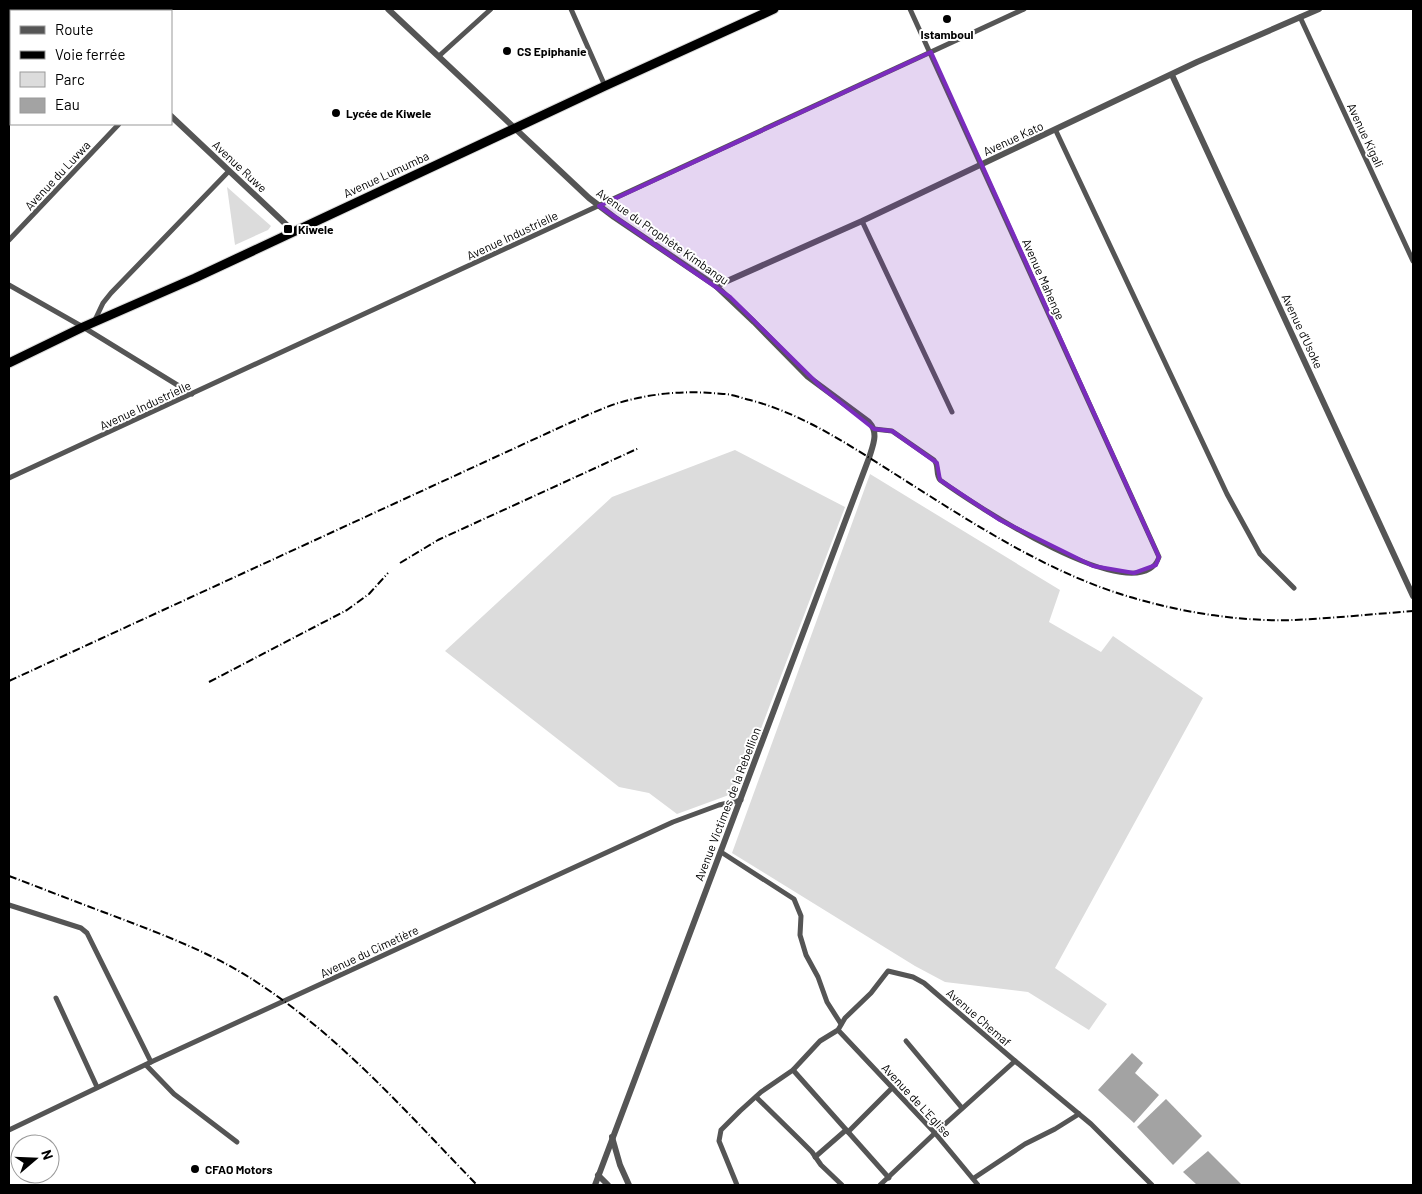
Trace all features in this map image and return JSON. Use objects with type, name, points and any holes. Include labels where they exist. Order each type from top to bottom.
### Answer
[{"type":"highway","name":"Avenue Lumumba","points":[[9,363],[83,327],[195,278],[774,9]]},
{"type":"street","name":"Avenue du Prophète Kimbangu","points":[[388,9],[599,206],[716,286],[807,376],[866,418],[874,430]]},
{"type":"street","points":[[438,56],[491,9]]},
{"type":"street","points":[[571,9],[605,86]]},
{"type":"street","name":"Avenue Mahenge","points":[[874,430],[892,431],[934,460],[940,480],[993,515],[1077,559],[1106,569],[1134,573],[1148,571],[1156,565],[1159,557],[910,9]]},
{"type":"street","name":"Avenue Industrielle","points":[[9,478],[1024,9]]},
{"type":"street","name":"Avenue Kato","points":[[716,286],[1056,131],[1198,62],[1319,9]]},
{"type":"street","name":"Avenue Kigali","points":[[1300,18],[1413,261]]},
{"type":"street","name":"Avenue d'Usoke","points":[[1172,76],[1413,596]]},
{"type":"street","name":"Avenue Ruwe","points":[[172,117],[293,231]]},
{"type":"street","name":"Avenue du Luvwa","points":[[9,240],[118,125]]},
{"type":"street","points":[[1056,131],[1231,502],[1260,554],[1294,588]]},
{"type":"street","points":[[94,322],[103,303],[111,293],[229,171]]},
{"type":"street","points":[[862,221],[952,412]]},
{"type":"street","points":[[9,284],[192,394]]},
{"type":"street","name":"Avenue Victimes de la Rebellion","points":[[595,1185],[872,451],[875,439],[874,430]]},
{"type":"street","name":"Avenue du Cimetière","points":[[9,1130],[148,1063],[674,822],[719,804],[741,800]]},
{"type":"street","points":[[721,852],[794,899],[801,916],[800,935],[806,955],[818,977],[827,1002],[841,1024]]},
{"type":"street","points":[[9,905],[85,930],[148,1063],[174,1094],[237,1142]]},
{"type":"street","name":"Avenue Chemaf","points":[[737,1185],[719,1141],[721,1130],[756,1097],[792,1070],[820,1041],[838,1030],[841,1024],[888,971],[913,977],[924,983],[1079,1114],[1152,1185]]},
{"type":"street","points":[[56,998],[97,1088]]},
{"type":"street","name":"Avenue de L'Eglise","points":[[838,1030],[935,1133],[978,1185]]},
{"type":"street","points":[[906,1041],[962,1108]]},
{"type":"street","points":[[880,1185],[1015,1061]]},
{"type":"street","points":[[792,1070],[888,1178]]},
{"type":"street","points":[[815,1157],[847,1131],[892,1088]]},
{"type":"street","points":[[756,1097],[842,1185]]},
{"type":"street","points":[[974,1178],[1025,1144],[1079,1114]]},
{"type":"street","points":[[612,1137],[618,1159],[629,1185]]},
{"type":"street","points":[[598,1176],[608,1185]]},
{"type":"highlighted area","points":[[931,52],[1159,557],[1156,565],[1134,573],[1093,566],[1000,520],[940,480],[937,463],[892,431],[874,429],[821,387],[730,297],[599,206]]},
{"type":"green space","points":[[227,187],[271,226],[268,230],[235,245]]},
{"type":"green space","points":[[735,450],[845,507],[737,792],[677,814],[649,793],[619,787],[445,651],[612,497]]},
{"type":"green space","points":[[870,474],[1060,590],[1049,622],[1101,652],[1113,636],[1203,698],[1055,968],[1107,1004],[1089,1030],[1028,992],[945,982],[915,966],[732,853]]},
{"type":"water","points":[[1132,1053],[1143,1063],[1135,1073],[1159,1095],[1134,1123],[1098,1090]]},
{"type":"water","points":[[1166,1099],[1202,1136],[1173,1165],[1137,1127]]},
{"type":"water","points":[[1208,1151],[1242,1185],[1197,1185],[1183,1172]]},
{"type":"railway","points":[[9,681],[590,414],[628,400],[682,393],[730,395],[789,413],[825,431],[1012,546],[1073,576],[1137,599],[1215,616],[1256,620],[1295,620],[1413,611]]},
{"type":"railway","points":[[400,563],[438,540],[639,448]]},
{"type":"railway","points":[[209,682],[347,610],[369,594],[388,573]]},
{"type":"railway","points":[[9,876],[175,940],[209,955],[258,983],[289,1005],[346,1052],[400,1104],[477,1185]]},
{"type":"place","name":"Istamboul","points":[[947,19]]},
{"type":"place","name":"CS Epiphanie","points":[[507,51]]},
{"type":"place","name":"Lycée de Kiwele","points":[[336,113]]},
{"type":"place","name":"Kiwele","points":[[288,229]]},
{"type":"place","name":"CFAO Motors","points":[[195,1169]]}]
